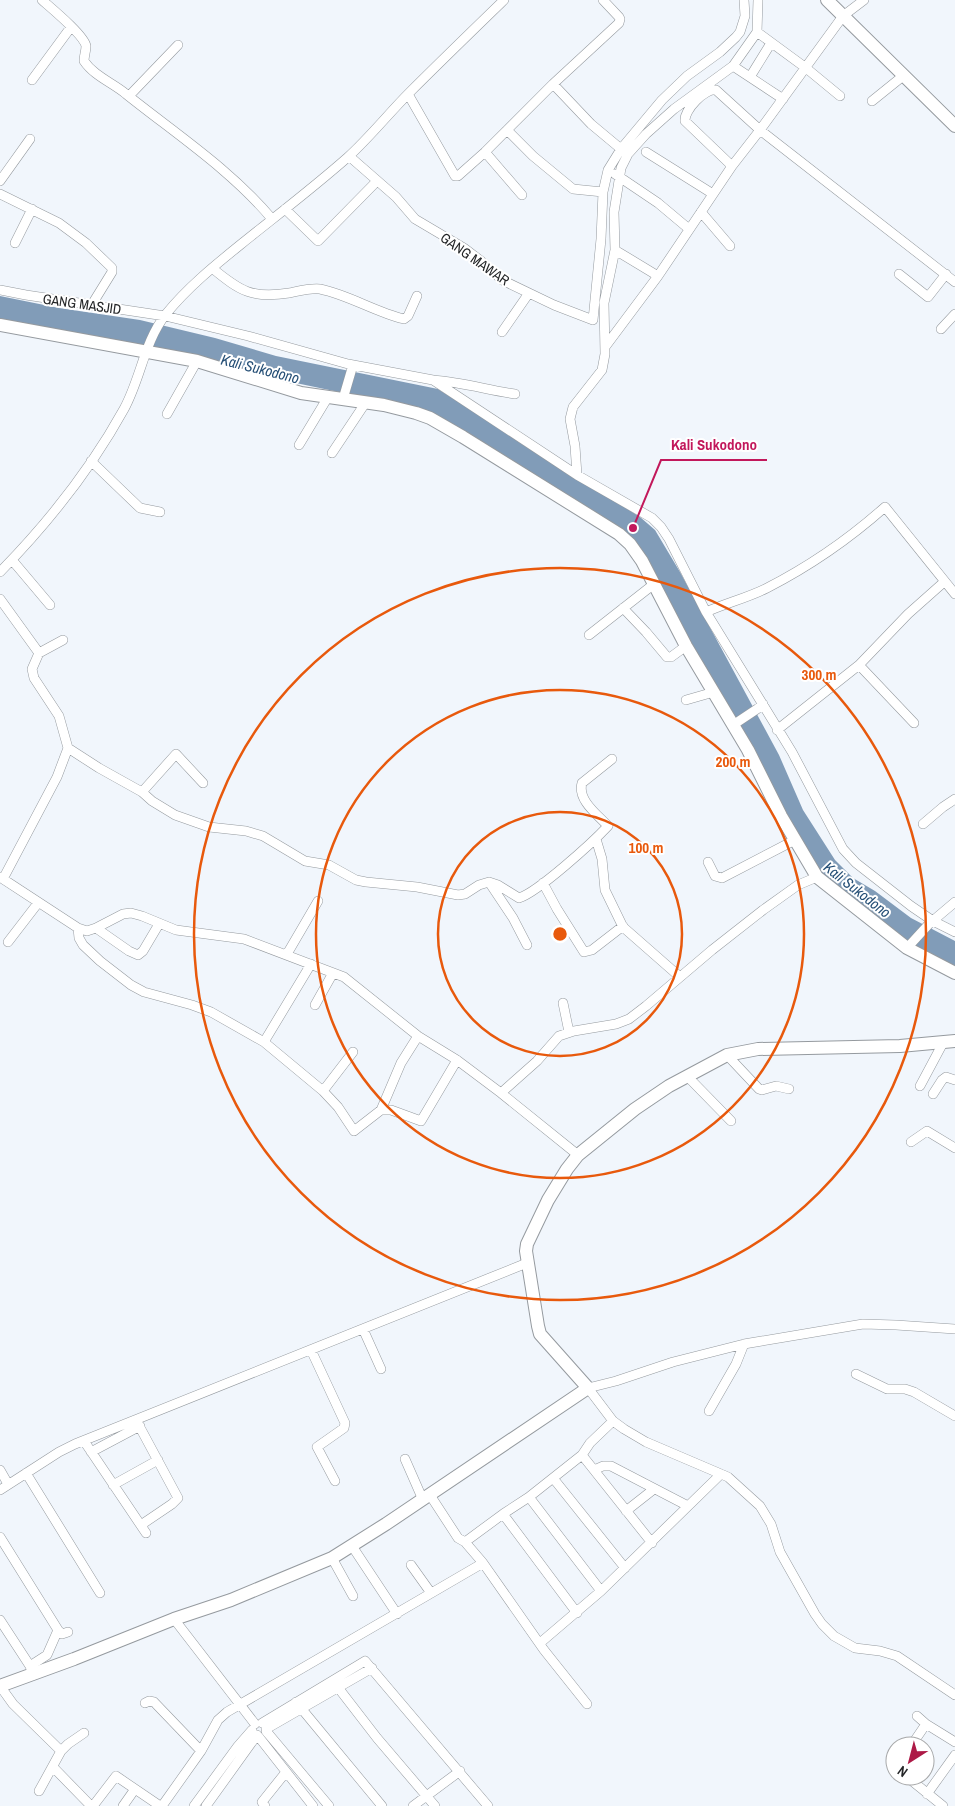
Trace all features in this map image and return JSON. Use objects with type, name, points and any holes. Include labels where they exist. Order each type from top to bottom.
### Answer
[{"type":"street","points":[[42,0],[72,27],[86,45],[84,58],[90,69],[129,96],[223,171],[261,206],[272,219]]},
{"type":"street","points":[[0,572],[62,500],[91,461],[124,409],[135,386],[145,351],[164,318],[184,294],[212,268],[349,156],[408,94],[504,0]]},
{"type":"street","points":[[408,94],[455,176],[458,176],[620,21],[619,17],[603,0]]},
{"type":"street","points":[[507,130],[533,156],[574,189],[603,192],[614,173],[621,149],[662,100],[687,76],[720,52],[736,37],[745,16],[744,0]]},
{"type":"street","points":[[614,173],[646,134],[674,109],[733,66],[757,32],[758,0]]},
{"type":"street","points":[[827,0],[955,126]]},
{"type":"street","points":[[605,347],[658,276],[732,166],[843,16],[864,0]]},
{"type":"street","points":[[32,80],[72,27]]},
{"type":"street","points":[[757,32],[840,96]]},
{"type":"street","points":[[750,77],[771,43]]},
{"type":"street","points":[[129,96],[178,45]]},
{"type":"street","points":[[733,66],[783,99]]},
{"type":"street","points":[[872,101],[903,76]]},
{"type":"street","points":[[553,84],[591,124],[621,149]]},
{"type":"street","points":[[732,166],[687,125],[684,118],[688,111],[711,89],[716,90],[760,130],[955,282]]},
{"type":"street","points":[[0,181],[30,139]]},
{"type":"street","points":[[485,152],[522,195]]},
{"type":"street","points":[[646,152],[713,194]]},
{"type":"street","name":"GANG MAWAR","points":[[349,156],[396,197],[415,219],[464,248],[502,280],[554,305],[593,320],[601,239],[603,192]]},
{"type":"street","points":[[614,173],[658,203],[690,229]]},
{"type":"street","points":[[572,471],[575,446],[570,419],[573,407],[602,370],[605,347],[604,302],[615,250],[614,173]]},
{"type":"street","points":[[285,209],[318,241],[377,181]]},
{"type":"street","points":[[0,194],[59,223],[86,243],[112,268],[112,272],[91,306]]},
{"type":"street","points":[[15,243],[32,209]]},
{"type":"street","points":[[701,212],[730,246]]},
{"type":"street","points":[[615,250],[658,276]]},
{"type":"street","points":[[212,268],[233,285],[248,292],[272,296],[318,289],[352,299],[404,319],[408,316],[417,296]]},
{"type":"street","points":[[899,274],[929,297],[946,274]]},
{"type":"street","name":"GANG MASJID","points":[[0,290],[26,296],[164,318],[353,367],[457,382],[515,394]]},
{"type":"street","points":[[502,332],[529,293]]},
{"type":"street","points":[[941,329],[955,314]]},
{"type":"street","points":[[0,325],[197,361],[301,393],[328,398],[344,397],[384,405],[430,418],[619,534],[630,544],[654,584],[686,646],[734,724],[795,840],[817,877],[908,947],[955,973]]},
{"type":"street","points":[[167,414],[197,361]]},
{"type":"street","points":[[344,397],[353,367]]},
{"type":"street","points":[[433,380],[572,471],[658,522],[669,539],[706,612],[747,680],[760,707],[792,752],[843,849],[856,863],[931,923],[955,932]]},
{"type":"street","points":[[299,445],[328,398]]},
{"type":"street","points":[[332,454],[366,402]]},
{"type":"street","points":[[91,461],[140,508],[160,512]]},
{"type":"street","points":[[706,612],[767,588],[857,533],[885,507],[955,594]]},
{"type":"street","points":[[12,560],[50,605]]},
{"type":"street","points":[[777,730],[859,665],[908,614],[944,582]]},
{"type":"street","points":[[589,635],[654,584]]},
{"type":"street","points":[[0,599],[39,653]]},
{"type":"street","points":[[623,608],[667,657],[671,657],[686,646]]},
{"type":"street","points":[[63,640],[39,653],[32,669],[34,678],[59,716],[68,748],[57,777],[2,878],[78,928],[87,930],[96,928],[123,914],[131,913],[183,932],[244,939],[344,977],[418,1036],[457,1060],[502,1093],[575,1152]]},
{"type":"street","points":[[859,665],[914,723]]},
{"type":"street","points":[[686,700],[714,692]]},
{"type":"street","points":[[734,724],[760,707]]},
{"type":"street","points":[[68,748],[142,792],[152,801],[175,815],[209,828],[246,831],[263,836],[305,861],[330,865],[356,880],[417,887],[458,895],[465,894],[479,885],[489,882],[498,885],[519,898],[543,883],[596,839],[608,826],[585,800],[580,787],[582,782],[612,759]]},
{"type":"street","points":[[142,792],[176,754],[203,782]]},
{"type":"street","points":[[924,824],[954,802]]},
{"type":"street","points":[[596,839],[602,859],[605,890],[623,926],[680,977]]},
{"type":"street","points":[[708,862],[715,876],[722,878],[795,840]]},
{"type":"street","points":[[502,1093],[537,1061],[559,1036],[569,1032],[616,1024],[629,1019],[738,929],[792,889],[817,877]]},
{"type":"street","points":[[489,882],[513,918],[527,945]]},
{"type":"street","points":[[543,883],[584,952],[592,950],[623,926]]},
{"type":"street","points":[[287,954],[318,901]]},
{"type":"street","points":[[908,947],[955,902]]},
{"type":"street","points":[[8,942],[38,903]]},
{"type":"street","points":[[96,928],[129,951],[138,955],[143,951],[159,924]]},
{"type":"street","points":[[78,928],[79,938],[83,945],[131,986],[144,992],[211,1012],[264,1042],[323,1091],[338,1107],[354,1131],[382,1110],[401,1063],[418,1036]]},
{"type":"street","points":[[264,1042],[311,964]]},
{"type":"street","points":[[315,1005],[333,973]]},
{"type":"street","points":[[563,1003],[569,1032]]},
{"type":"street","points":[[949,1042],[900,1046],[758,1050],[727,1055],[669,1086],[635,1108],[575,1152],[527,1244],[526,1251],[540,1334],[588,1388],[612,1421],[646,1442],[721,1474],[735,1482],[760,1506],[771,1524],[780,1552],[815,1614],[834,1636],[855,1648],[880,1651],[897,1656],[955,1695]]},
{"type":"street","points":[[920,1086],[949,1042]]},
{"type":"street","points":[[323,1091],[353,1052]]},
{"type":"street","points":[[727,1055],[760,1089],[776,1086],[789,1089]]},
{"type":"street","points":[[382,1110],[391,1110],[421,1121],[457,1060]]},
{"type":"street","points":[[688,1077],[731,1121]]},
{"type":"street","points":[[933,1094],[946,1077],[955,1080]]},
{"type":"street","points":[[911,1142],[927,1131],[955,1148]]},
{"type":"street","points":[[0,1490],[59,1452],[84,1441],[138,1423],[362,1329],[527,1264]]},
{"type":"street","points":[[61,1751],[12,1704],[0,1686],[31,1671],[230,1600],[332,1558],[588,1388],[744,1344],[863,1324],[955,1329]]},
{"type":"street","points":[[362,1329],[381,1369]]},
{"type":"street","points":[[709,1411],[736,1364],[744,1344]]},
{"type":"street","points":[[311,1350],[345,1423],[344,1428],[317,1447],[335,1481]]},
{"type":"street","points":[[856,1374],[887,1390],[905,1389],[914,1392],[955,1416]]},
{"type":"street","points":[[465,1542],[530,1497],[582,1455],[590,1443],[612,1421]]},
{"type":"street","points":[[91,1452],[138,1423]]},
{"type":"street","points":[[138,1423],[178,1498],[140,1525]]},
{"type":"street","points":[[84,1441],[146,1533]]},
{"type":"street","points":[[582,1455],[652,1543]]},
{"type":"street","points":[[405,1459],[426,1497],[458,1538],[465,1542],[483,1563],[544,1650],[587,1704]]},
{"type":"street","points":[[113,1485],[158,1460]]},
{"type":"street","points":[[594,1470],[603,1466],[611,1466],[688,1506]]},
{"type":"street","points":[[0,1470],[8,1484]]},
{"type":"street","points":[[26,1473],[100,1593]]},
{"type":"street","points":[[540,1643],[601,1591],[721,1474]]},
{"type":"street","points":[[553,1478],[625,1568]]},
{"type":"street","points":[[626,1512],[654,1489]]},
{"type":"street","points":[[530,1497],[601,1591]]},
{"type":"street","points":[[503,1514],[576,1613]]},
{"type":"street","points":[[0,1537],[58,1630],[62,1634],[68,1632]]},
{"type":"street","points":[[352,1546],[397,1614]]},
{"type":"street","points":[[332,1558],[353,1596]]},
{"type":"street","points":[[53,1767],[92,1806],[116,1776],[135,1789],[149,1803],[161,1806],[200,1751],[218,1720],[239,1705],[483,1563]]},
{"type":"street","points":[[411,1566],[431,1593]]},
{"type":"street","points":[[174,1619],[239,1705],[329,1806]]},
{"type":"street","points":[[0,1620],[31,1671]]},
{"type":"street","points":[[31,1671],[47,1655],[58,1630]]},
{"type":"street","points":[[194,1806],[238,1746],[298,1705],[372,1668],[488,1806]]},
{"type":"street","points":[[336,1685],[377,1738],[435,1806]]},
{"type":"street","points":[[144,1704],[149,1701],[154,1702],[200,1751]]},
{"type":"street","points":[[298,1705],[382,1806]]},
{"type":"street","points":[[917,1716],[926,1724],[955,1742]]},
{"type":"street","points":[[918,1736],[926,1724]]},
{"type":"street","points":[[260,1730],[286,1772],[313,1806]]},
{"type":"street","points":[[206,1806],[260,1730]]},
{"type":"street","points":[[39,1791],[61,1751],[84,1733]]},
{"type":"street","points":[[927,1794],[955,1756]]},
{"type":"street","points":[[413,1806],[460,1771]]},
{"type":"street","points":[[262,1805],[286,1772]]},
{"type":"street","points":[[918,1786],[943,1806]]},
{"type":"street","points":[[123,1806],[135,1789]]},
{"type":"water","points":[[0,296],[59,308],[140,320],[215,338],[276,356],[438,389],[640,517],[655,530],[680,572],[779,755],[803,810],[835,860],[853,878],[875,891],[911,918],[955,941],[955,970],[918,952],[817,873],[642,557],[427,415],[377,400],[0,321]]},
{"type":"place","name":"Kali Sukodono","points":[[633,528]]}]
